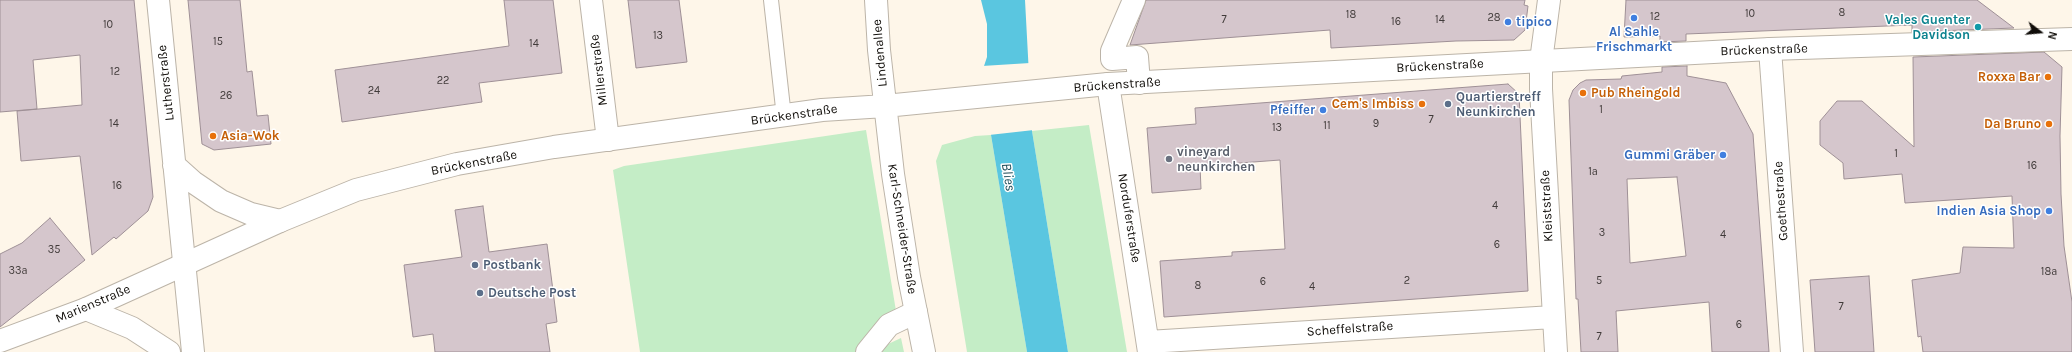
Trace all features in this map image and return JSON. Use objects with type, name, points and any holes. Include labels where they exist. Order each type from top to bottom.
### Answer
[{"type":"street","name":"Lutherstraße","points":[[158,0],[193,352]]},
{"type":"street","name":"Millerstraße","points":[[591,0],[608,140]]},
{"type":"street","name":"Lindenallee","points":[[876,0],[885,106]]},
{"type":"street","points":[[1134,0],[1112,51],[1112,59],[1136,57],[1139,83]]},
{"type":"street","name":"Kleiststraße","points":[[1549,0],[1541,61],[1540,89],[1556,352]]},
{"type":"street","name":"Brückenstraße","points":[[184,265],[280,221],[356,190],[457,164],[608,140],[822,110],[885,106],[1108,84],[1770,49],[2072,39]]},
{"type":"street","name":"Goethestraße","points":[[1770,49],[1792,352]]},
{"type":"street","name":"Norduferstraße","points":[[1108,84],[1148,347]]},
{"type":"street","name":"Karl-Schneider-Straße","points":[[885,106],[893,174],[924,352]]},
{"type":"street","points":[[174,165],[193,182],[221,201],[251,214],[280,221]]},
{"type":"street","name":"Marienstraße","points":[[0,341],[86,309],[184,265]]},
{"type":"street","points":[[86,309],[132,328],[169,352]]},
{"type":"street","points":[[867,352],[889,325],[916,312]]},
{"type":"street","name":"Scheffelstraße","points":[[1148,347],[1553,317]]},
{"type":"lane","points":[[771,0],[784,116]]},
{"type":"green space","points":[[1089,125],[1127,352],[1068,352],[1032,131]]},
{"type":"green space","points":[[866,130],[896,311],[879,320],[857,352],[640,352],[613,170],[624,166]]},
{"type":"green space","points":[[991,135],[1027,352],[967,352],[936,161],[942,145],[975,136]]},
{"type":"green space","points":[[901,338],[904,352],[882,352],[886,345]]},
{"type":"water","name":"Blies","points":[[981,0],[1025,0],[1032,131],[1068,352],[1027,352],[991,135],[984,66],[987,57],[987,24]]},
{"type":"pier","points":[[1030,63],[1034,130],[989,135],[982,66]]},
{"type":"building","points":[[0,0],[134,0],[153,197],[148,211],[116,239],[114,237],[92,255],[80,156],[21,161],[17,111],[82,105],[80,55],[33,60],[37,109],[0,112]]},
{"type":"building","points":[[188,0],[240,0],[247,72],[252,71],[257,116],[268,115],[271,144],[214,150],[202,144]]},
{"type":"building","points":[[504,0],[553,0],[562,73],[479,83],[482,102],[342,122],[335,70],[509,46]]},
{"type":"building","points":[[628,0],[679,0],[687,62],[636,68]]},
{"type":"building","points":[[1146,0],[1525,0],[1524,5],[1528,6],[1525,30],[1514,40],[1456,41],[1331,48],[1330,30],[1130,45]]},
{"type":"building","points":[[1626,0],[1977,0],[2014,28],[1912,32],[1912,25],[1686,34],[1686,41],[1660,42],[1660,36],[1624,37]]},
{"type":"building","points":[[2044,52],[2062,67],[2060,136],[2061,194],[2064,246],[2072,302],[2072,352],[1923,352],[1921,336],[1918,337],[1912,280],[1960,273],[1963,247],[2014,248],[2012,196],[1905,203],[1902,174],[1844,179],[1843,163],[1820,145],[1820,121],[1837,101],[1862,101],[1914,147],[1913,57]]},
{"type":"building","points":[[1687,66],[1687,76],[1726,83],[1753,134],[1769,352],[1712,352],[1709,302],[1616,311],[1618,352],[1581,352],[1578,299],[1576,299],[1569,100],[1573,90],[1580,83],[1586,80],[1621,79],[1622,76],[1662,72],[1662,67]],"holes":[[[1677,177],[1686,256],[1630,263],[1627,179]]]},
{"type":"building","points":[[1508,84],[1519,94],[1528,291],[1164,317],[1160,261],[1232,256],[1232,252],[1285,249],[1280,160],[1200,166],[1201,189],[1152,193],[1147,128],[1196,124],[1195,108]]},
{"type":"building","name":"Deutsche Post","points":[[483,206],[489,252],[547,244],[557,322],[546,324],[550,352],[435,352],[433,334],[413,337],[404,265],[462,257],[455,210]]},
{"type":"building","points":[[50,218],[85,260],[0,327],[0,254],[22,243]]},
{"type":"building","points":[[1869,276],[1874,352],[1815,352],[1810,280]]},
{"type":"place","name":"Al Sahle Frischmarkt","points":[[1634,18]]},
{"type":"place","name":"tipico","points":[[1508,22]]},
{"type":"place","name":"Vales Guenter Davidson","points":[[1978,27]]},
{"type":"place","name":"Roxxa Bar","points":[[2048,77]]},
{"type":"place","name":"Pub Rheingold","points":[[1583,93]]},
{"type":"place","name":"Cem's Imbiss","points":[[1422,104]]},
{"type":"place","name":"Quartierstreff Neunkirchen","points":[[1448,104]]},
{"type":"place","name":"Pfeiffer","points":[[1323,110]]},
{"type":"place","name":"Da Bruno","points":[[2049,124]]},
{"type":"place","name":"Asia-Wok","points":[[213,136]]},
{"type":"place","name":"Gummi Gräber","points":[[1723,155]]},
{"type":"place","name":"vineyard neunkirchen","points":[[1169,159]]},
{"type":"place","name":"Indien Asia Shop","points":[[2049,211]]},
{"type":"place","name":"Postbank","points":[[475,265]]},
{"type":"place","name":"Deutsche Post","points":[[480,293]]}]
